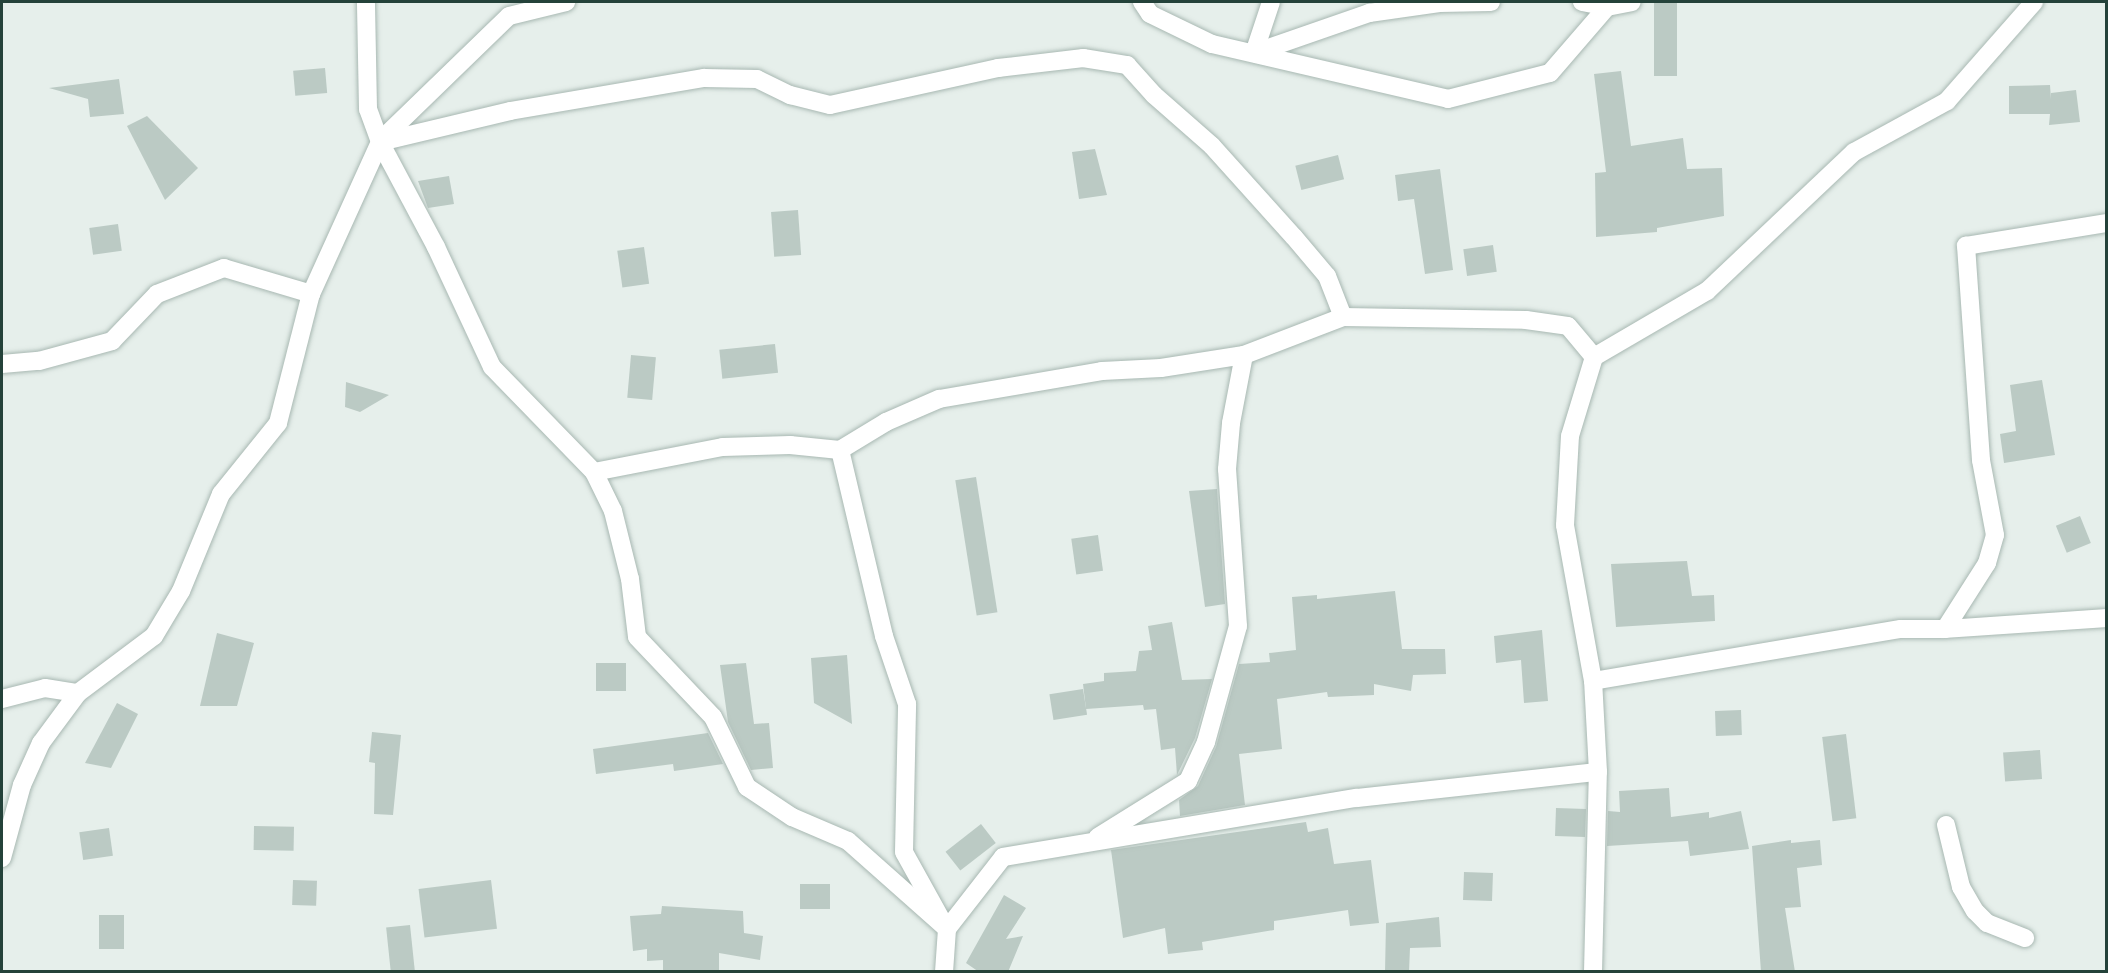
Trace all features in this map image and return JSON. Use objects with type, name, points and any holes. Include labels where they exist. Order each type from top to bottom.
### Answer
[{"type":"street","points":[[366,2],[368,109],[380,142],[436,247],[492,367],[594,472],[613,511],[630,579],[637,637],[713,717],[747,786],[792,817],[848,841],[946,929]]},
{"type":"street","points":[[2,858],[22,785],[41,743],[78,693],[154,636],[181,591],[221,494],[278,423],[311,294],[380,142],[509,16],[566,2]]},
{"type":"street","points":[[1142,2],[1150,14],[1212,44],[1448,99],[1550,73],[1607,7]]},
{"type":"street","points":[[1254,53],[1271,2]]},
{"type":"street","points":[[1254,53],[1369,13],[1438,3],[1491,2]]},
{"type":"street","points":[[1582,2],[1607,7],[1632,2]]},
{"type":"street","points":[[1593,972],[1598,772],[1593,681],[1565,525],[1570,436],[1594,357],[1707,291],[1854,152],[1947,101],[2034,2]]},
{"type":"street","points":[[380,142],[510,111],[704,78],[757,78],[790,94],[830,105],[998,68],[1083,58],[1127,65],[1154,95],[1212,146],[1294,237],[1327,276],[1343,317]]},
{"type":"street","points":[[1945,629],[1986,563],[1995,535],[1981,460],[1966,246],[2106,224]]},
{"type":"street","points":[[2,364],[39,361],[112,340],[157,294],[224,267],[311,294]]},
{"type":"street","points":[[594,472],[723,447],[790,445],[840,450],[886,422],[939,399],[1102,371],[1161,368],[1244,356],[1343,317],[1526,320],[1568,326],[1594,357]]},
{"type":"street","points":[[1091,841],[1188,781],[1206,742],[1238,626],[1227,469],[1231,423],[1244,356]]},
{"type":"street","points":[[840,450],[884,636],[907,704],[904,852],[946,929],[944,972]]},
{"type":"street","points":[[1593,681],[1901,629],[1945,629],[2106,618]]},
{"type":"street","points":[[2,699],[45,688],[78,693]]},
{"type":"street","points":[[946,929],[1004,857],[1357,798],[1598,772]]},
{"type":"street","points":[[1946,825],[1961,887],[1975,910],[1987,923],[2025,938]]},
{"type":"building","points":[[1654,2],[1677,2],[1677,76],[1654,76]]},
{"type":"building","points":[[325,68],[327,93],[295,96],[293,71]]},
{"type":"building","points":[[1621,71],[1631,146],[1683,138],[1687,169],[1722,168],[1724,216],[1657,228],[1657,232],[1596,237],[1595,173],[1606,172],[1594,74]]},
{"type":"building","points":[[119,79],[124,114],[90,117],[88,99],[49,88]]},
{"type":"building","points":[[2050,85],[2051,99],[2051,93],[2076,90],[2080,122],[2049,125],[2050,114],[2009,114],[2009,86]]},
{"type":"building","points":[[147,116],[198,168],[165,200],[127,126]]},
{"type":"building","points":[[1095,149],[1107,195],[1079,199],[1072,152]]},
{"type":"building","points":[[1338,155],[1344,179],[1301,190],[1295,166]]},
{"type":"building","points":[[1440,169],[1453,270],[1425,274],[1414,199],[1398,201],[1395,175]]},
{"type":"building","points":[[449,176],[454,204],[428,208],[418,181]]},
{"type":"building","points":[[798,210],[801,255],[774,257],[771,212]]},
{"type":"building","points":[[118,224],[122,251],[93,255],[89,228]]},
{"type":"building","points":[[1493,245],[1497,272],[1467,276],[1463,249]]},
{"type":"building","points":[[644,247],[649,284],[622,287],[617,251]]},
{"type":"building","points":[[775,344],[778,373],[722,379],[719,350]]},
{"type":"building","points":[[631,355],[656,357],[652,400],[627,398]]},
{"type":"building","points":[[2042,380],[2055,455],[2004,463],[2000,434],[2016,431],[2010,385]]},
{"type":"building","points":[[346,382],[389,395],[360,412],[345,407]]},
{"type":"building","points":[[976,477],[997,612],[977,616],[955,480]]},
{"type":"building","points":[[1217,489],[1225,604],[1205,607],[1189,491]]},
{"type":"building","points":[[2080,516],[2091,543],[2067,553],[2056,526]]},
{"type":"building","points":[[1098,535],[1103,571],[1076,574],[1071,539]]},
{"type":"building","points":[[1687,561],[1692,596],[1714,595],[1715,621],[1616,627],[1611,564]]},
{"type":"building","points":[[1395,591],[1402,649],[1445,649],[1446,674],[1413,675],[1411,691],[1374,684],[1374,695],[1328,697],[1327,692],[1277,699],[1282,749],[1239,754],[1245,805],[1180,816],[1179,800],[1198,786],[1216,747],[1239,664],[1270,662],[1269,653],[1296,650],[1292,597],[1317,595],[1317,599]]},
{"type":"building","points":[[1172,622],[1182,680],[1212,679],[1195,738],[1177,775],[1175,748],[1161,750],[1156,709],[1144,710],[1143,705],[1086,709],[1083,684],[1104,681],[1104,673],[1136,671],[1139,651],[1152,650],[1148,626]]},
{"type":"building","points":[[1542,630],[1548,701],[1524,703],[1521,660],[1496,663],[1494,636]]},
{"type":"building","points":[[217,633],[254,643],[237,706],[200,706]]},
{"type":"building","points":[[847,655],[852,724],[814,703],[811,658]]},
{"type":"building","points":[[596,663],[626,663],[626,691],[596,691]]},
{"type":"building","points":[[746,663],[754,724],[769,723],[773,768],[751,770],[728,722],[720,665]]},
{"type":"building","points":[[1083,689],[1087,715],[1053,720],[1049,694]]},
{"type":"building","points":[[117,703],[138,714],[111,768],[85,763]]},
{"type":"building","points":[[1741,710],[1742,735],[1716,736],[1715,711]]},
{"type":"building","points":[[372,732],[401,735],[393,815],[374,814],[375,763],[369,762]]},
{"type":"building","points":[[708,733],[723,764],[674,771],[673,764],[596,774],[593,749]]},
{"type":"building","points":[[1846,734],[1856,818],[1833,821],[1822,737]]},
{"type":"building","points":[[2040,750],[2042,779],[2005,782],[2003,753]]},
{"type":"building","points":[[1669,788],[1671,817],[1709,812],[1709,818],[1741,811],[1749,849],[1690,856],[1688,841],[1607,846],[1608,811],[1620,812],[1619,791]]},
{"type":"building","points":[[1556,808],[1586,809],[1585,837],[1555,836]]},
{"type":"building","points":[[1306,822],[1308,832],[1328,828],[1334,864],[1371,860],[1379,923],[1350,926],[1348,910],[1274,921],[1274,930],[1202,942],[1203,950],[1168,954],[1165,928],[1123,938],[1111,850]]},
{"type":"building","points":[[981,824],[996,843],[960,871],[946,852]]},
{"type":"building","points":[[254,826],[294,827],[294,851],[254,850]]},
{"type":"building","points":[[109,828],[113,856],[83,860],[79,832]]},
{"type":"building","points":[[1791,840],[1791,843],[1820,840],[1822,865],[1797,868],[1801,907],[1785,908],[1795,972],[1761,972],[1752,846]]},
{"type":"building","points":[[1464,872],[1493,873],[1492,901],[1463,900]]},
{"type":"building","points":[[293,880],[317,881],[316,906],[292,905]]},
{"type":"building","points":[[491,880],[497,929],[425,938],[419,889]]},
{"type":"building","points":[[800,884],[830,884],[830,909],[800,909]]},
{"type":"building","points":[[1004,895],[1026,908],[1006,939],[1023,936],[1008,972],[979,972],[966,963]]},
{"type":"building","points":[[662,906],[743,911],[744,933],[763,936],[760,960],[719,953],[719,970],[663,970],[663,960],[647,961],[647,949],[633,951],[630,916],[661,914]]},
{"type":"building","points":[[99,915],[124,915],[124,949],[99,949]]},
{"type":"building","points":[[1439,917],[1441,947],[1410,948],[1409,972],[1385,972],[1386,923]]},
{"type":"building","points":[[410,925],[415,972],[391,972],[386,928]]}]
